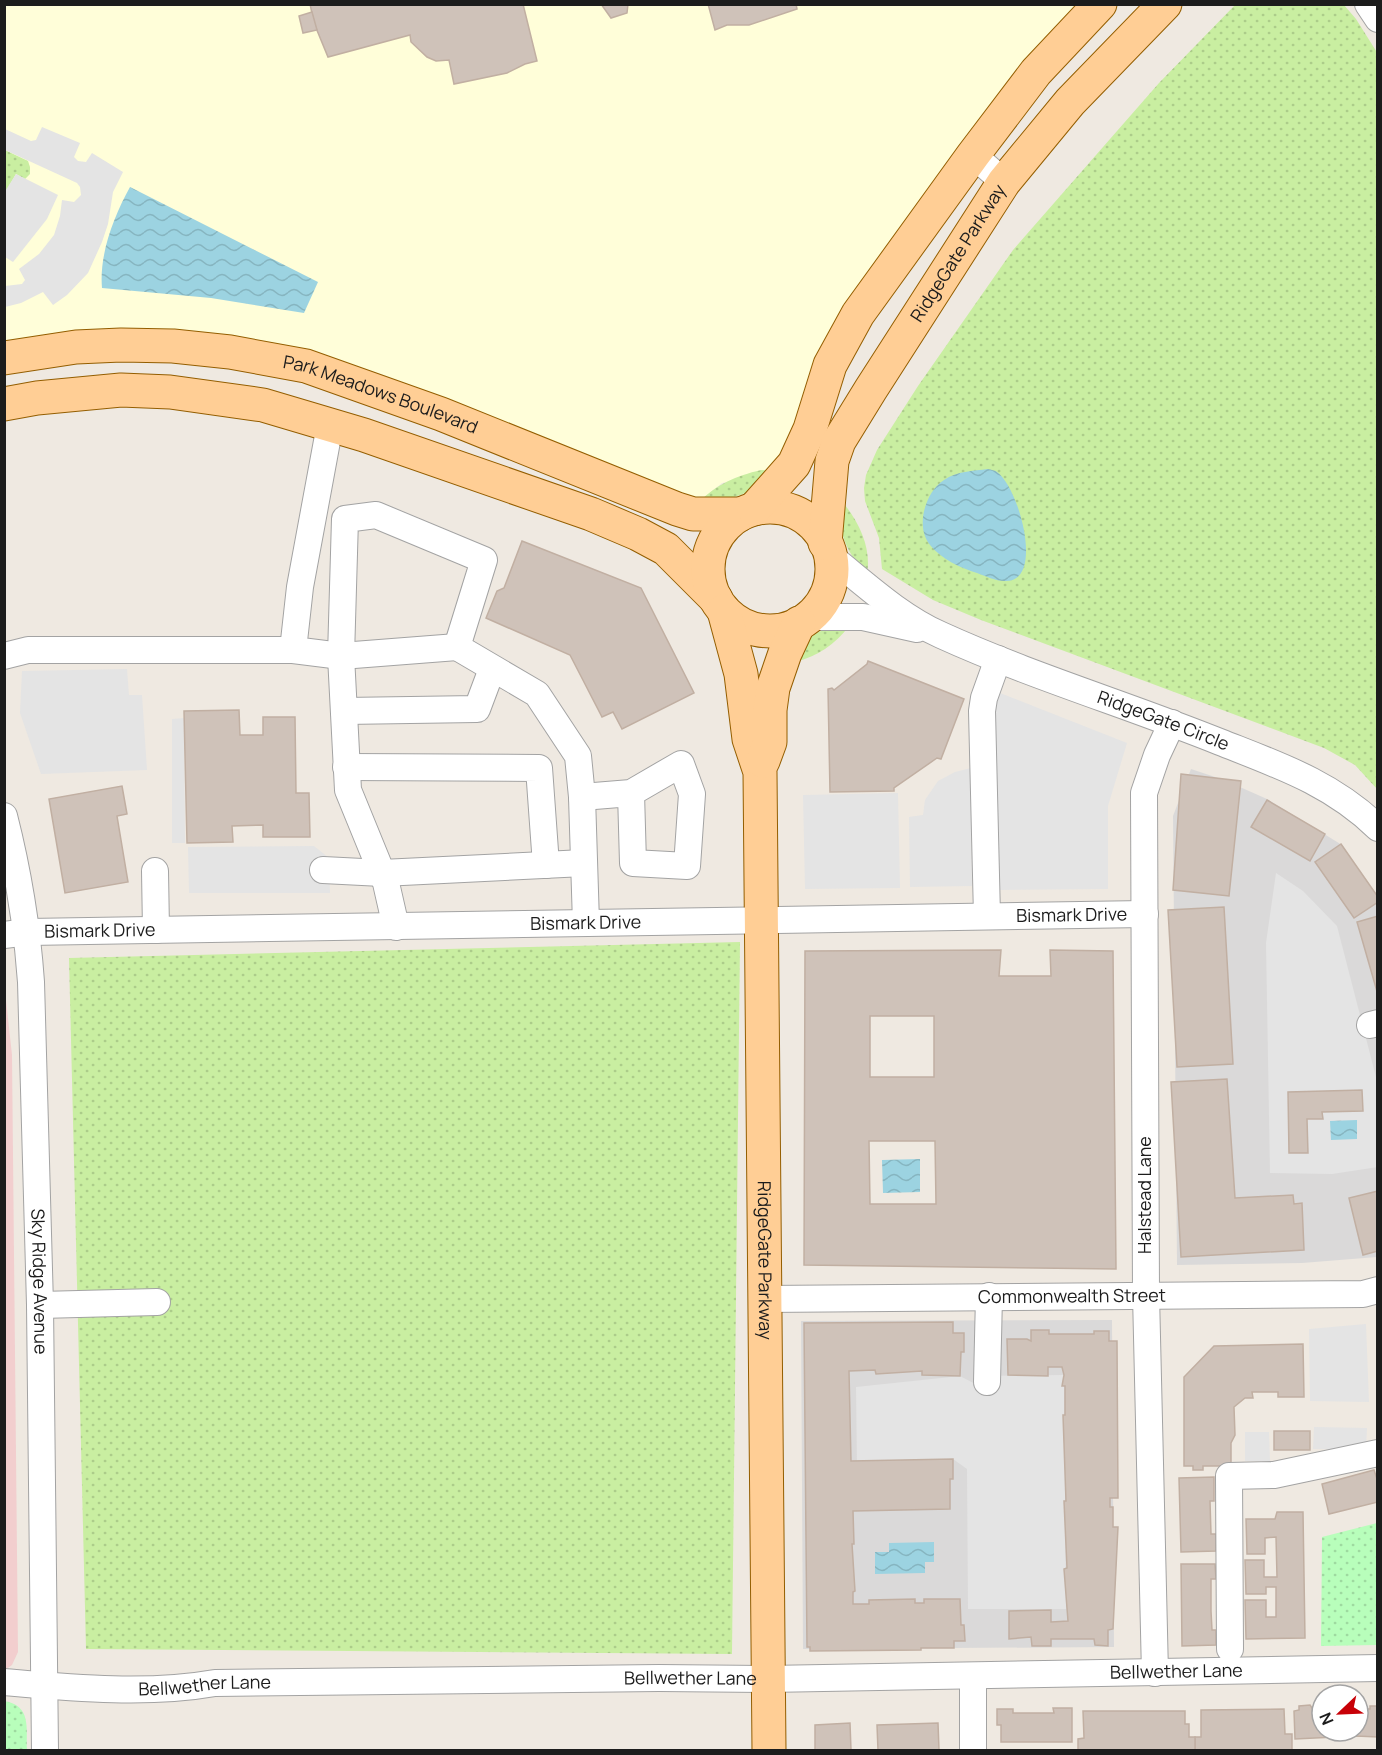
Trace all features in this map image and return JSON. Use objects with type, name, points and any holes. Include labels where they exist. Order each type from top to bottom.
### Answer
[{"type":"main road","name":"RidgeGate Parkway","points":[[770,1750],[760,772],[749,739],[741,674],[720,605],[709,579],[709,558],[713,544],[729,522],[748,511],[794,464],[810,429],[830,365],[858,314],[1036,72],[1100,4]]},
{"type":"main road","name":"RidgeGate Parkway","points":[[760,772],[770,742],[773,688],[785,653],[803,620],[816,610],[827,592],[831,571],[828,549],[831,467],[839,441],[1004,182],[1070,102],[1165,4]]},
{"type":"main road","name":"Park Meadows Boulevard","points":[[4,358],[76,347],[173,346],[230,352],[306,366],[441,414],[677,509],[693,514],[748,511]]},
{"type":"main road","points":[[4,405],[37,398],[121,390],[170,392],[263,405],[364,435],[591,514],[638,534],[666,549],[736,621],[763,631],[778,630],[803,620]]},
{"type":"main road","points":[[748,511],[775,508],[796,513],[818,530],[828,549]]},
{"type":"street","points":[[1368,4],[1377,19]]},
{"type":"street","points":[[973,155],[1004,182]]},
{"type":"street","points":[[293,650],[300,587],[330,425]]},
{"type":"street","points":[[396,927],[382,873],[348,790],[341,656],[345,519],[376,515],[484,560],[457,647]]},
{"type":"street","name":"RidgeGate Circle","points":[[828,549],[893,606],[938,634],[1301,774],[1337,794],[1377,828]]},
{"type":"street","name":"RidgeGate Circle","points":[[803,620],[863,617],[938,634]]},
{"type":"street","points":[[4,656],[28,650],[293,650],[341,656],[457,647],[537,694],[578,756],[582,797],[585,923]]},
{"type":"street","points":[[987,916],[982,711],[984,698],[998,659]]},
{"type":"street","points":[[344,711],[477,709],[492,669]]},
{"type":"street","name":"Halstead Lane","points":[[1155,1673],[1146,1295],[1144,793],[1157,755],[1172,723]]},
{"type":"street","points":[[346,767],[539,768],[546,865]]},
{"type":"street","points":[[582,797],[631,793]]},
{"type":"street","name":"Sky Ridge Avenue","points":[[4,816],[18,872],[16,934],[34,1060],[40,1305],[45,1750]]},
{"type":"street","points":[[323,870],[382,873],[584,863]]},
{"type":"street","points":[[155,872],[156,930]]},
{"type":"street","name":"Bismark Drive","points":[[16,934],[1145,914]]},
{"type":"street","name":"Commonwealth Street","points":[[764,1299],[1363,1294],[1377,1290]]},
{"type":"street","points":[[987,1382],[989,1296]]},
{"type":"street","points":[[40,1305],[157,1302]]},
{"type":"street","points":[[1230,1649],[1229,1476],[1274,1475],[1377,1453]]},
{"type":"street","name":"Bellwether Lane","points":[[4,1682],[171,1689],[215,1683],[768,1679],[1377,1668]]},
{"type":"street","points":[[973,1676],[973,1750]]},
{"type":"shaded area","points":[[4,5],[1084,5],[1058,32],[774,471],[722,483],[699,502],[381,374],[311,352],[5,344]]},
{"type":"shaded area","points":[[42,127],[80,143],[74,157],[78,161],[86,162],[92,153],[123,172],[113,192],[108,224],[102,242],[88,273],[67,295],[53,305],[43,292],[21,303],[5,307],[5,286],[22,284],[25,280],[19,269],[39,254],[54,235],[62,200],[74,202],[81,195],[77,183],[5,150],[5,129],[31,141],[36,140]]},
{"type":"shaded area","points":[[16,174],[58,195],[47,219],[13,262],[5,257],[4,193]]},
{"type":"shaded area","points":[[127,669],[129,695],[142,695],[147,770],[41,774],[20,713],[22,671]]},
{"type":"shaded area","points":[[1000,693],[1127,743],[1108,806],[1108,889],[997,890],[991,721]]},
{"type":"shaded area","points":[[184,718],[185,843],[172,843],[172,719]]},
{"type":"shaded area","points":[[971,768],[972,886],[910,887],[909,817],[923,815],[925,800],[938,781],[955,772]]},
{"type":"shaded area","points":[[1191,769],[1224,780],[1267,799],[1342,845],[1377,897],[1377,1257],[1302,1263],[1177,1265],[1173,816]]},
{"type":"shaded area","points":[[898,793],[900,888],[805,889],[803,795]]},
{"type":"shaded area","points":[[314,846],[329,858],[330,893],[189,893],[188,847]]},
{"type":"shaded area","points":[[1276,873],[1303,891],[1337,926],[1377,1081],[1378,1167],[1332,1174],[1270,1173],[1266,943]]},
{"type":"shaded area","points":[[4,982],[12,1055],[18,1652],[12,1665],[5,1670]]},
{"type":"shaded area","points":[[1112,1320],[1114,1647],[803,1649],[801,1321]]},
{"type":"shaded area","points":[[1366,1324],[1369,1402],[1310,1401],[1309,1329]]},
{"type":"shaded area","points":[[1064,1375],[1066,1609],[968,1609],[967,1469],[953,1459],[857,1469],[856,1387],[960,1376],[979,1386],[979,1376]]},
{"type":"shaded area","points":[[1314,1427],[1367,1428],[1366,1450],[1313,1449]]},
{"type":"shaded area","points":[[1245,1432],[1269,1432],[1270,1461],[1245,1461]]},
{"type":"green space","points":[[1235,5],[1344,5],[1356,19],[1378,54],[1377,789],[1355,765],[1324,748],[933,600],[882,569],[879,538],[865,501],[866,475],[877,450],[918,386],[1013,250],[1159,83]]},
{"type":"green space","points":[[5,150],[28,161],[30,174],[25,179],[16,174],[5,193]]},
{"type":"green space","points":[[761,470],[774,471],[747,492],[732,498],[699,502],[727,482]]},
{"type":"green space","points":[[839,498],[858,524],[862,534],[867,554],[867,575],[853,557],[844,540]]},
{"type":"green space","points":[[849,626],[825,649],[795,662],[805,644],[815,634],[828,629]]},
{"type":"green space","points":[[740,942],[732,1654],[86,1649],[69,958]]},
{"type":"green space","points":[[1377,1523],[1377,1645],[1321,1646],[1322,1537]]},
{"type":"green space","points":[[4,1701],[19,1707],[26,1719],[27,1750],[5,1750]]},
{"type":"water","points":[[130,187],[318,282],[304,313],[211,298],[102,288],[105,249],[118,210]]},
{"type":"water","points":[[988,469],[996,471],[1005,481],[1020,514],[1024,533],[1026,552],[1024,567],[1017,578],[1004,581],[971,571],[945,559],[930,545],[923,529],[924,510],[937,486],[954,475]]},
{"type":"water","points":[[1357,1120],[1357,1139],[1331,1140],[1330,1121]]},
{"type":"water","points":[[920,1159],[920,1192],[883,1193],[882,1160]]},
{"type":"water","points":[[934,1542],[934,1562],[925,1562],[925,1573],[875,1574],[875,1552],[889,1552],[889,1543]]},
{"type":"building","points":[[310,4],[523,4],[537,61],[507,73],[454,84],[449,60],[436,61],[427,57],[411,42],[410,35],[328,57],[314,23]]},
{"type":"building","points":[[601,4],[628,4],[627,13],[611,18]]},
{"type":"building","points":[[708,4],[796,4],[797,9],[749,25],[727,25],[715,30]]},
{"type":"building","points":[[312,12],[317,30],[303,33],[299,16]]},
{"type":"building","points":[[522,541],[641,588],[694,693],[622,729],[613,712],[602,717],[570,655],[486,618],[497,591],[504,588]]},
{"type":"building","points":[[868,661],[964,699],[941,759],[937,758],[894,788],[894,791],[830,792],[828,689],[834,690]]},
{"type":"building","points":[[239,710],[240,735],[263,735],[263,717],[295,717],[296,793],[309,793],[310,837],[263,837],[263,825],[232,826],[233,842],[187,843],[184,711]]},
{"type":"building","points":[[1181,774],[1241,781],[1229,896],[1173,890]]},
{"type":"building","points":[[122,786],[127,814],[117,816],[128,882],[65,893],[49,799]]},
{"type":"building","points":[[1267,800],[1325,834],[1310,861],[1251,827]]},
{"type":"building","points":[[1341,844],[1378,897],[1378,902],[1354,918],[1315,862]]},
{"type":"building","points":[[1224,907],[1233,1064],[1177,1067],[1168,910]]},
{"type":"building","points":[[1378,916],[1378,995],[1357,922]]},
{"type":"building","points":[[1001,950],[999,976],[1051,976],[1050,950],[1113,951],[1116,1269],[804,1265],[805,951]],"holes":[[[870,1016],[934,1016],[934,1077],[870,1077]],[[869,1141],[935,1141],[936,1204],[870,1204]]]},
{"type":"building","points":[[1227,1079],[1235,1198],[1293,1195],[1294,1204],[1302,1203],[1304,1250],[1181,1257],[1171,1082]]},
{"type":"building","points":[[1362,1090],[1363,1111],[1322,1112],[1323,1119],[1307,1119],[1308,1153],[1289,1153],[1288,1092]]},
{"type":"building","points":[[1378,1191],[1378,1251],[1363,1255],[1349,1198]]},
{"type":"building","points":[[953,1322],[953,1333],[964,1333],[960,1376],[922,1375],[922,1371],[876,1374],[875,1370],[849,1371],[851,1461],[953,1459],[950,1509],[853,1511],[854,1544],[852,1544],[855,1591],[853,1592],[853,1604],[869,1604],[869,1600],[915,1599],[915,1603],[924,1603],[924,1599],[960,1599],[961,1625],[964,1625],[965,1641],[954,1641],[954,1648],[810,1651],[810,1647],[807,1647],[804,1323]]},
{"type":"building","points":[[1031,1330],[1049,1330],[1049,1334],[1094,1334],[1094,1331],[1109,1331],[1109,1341],[1117,1341],[1118,1498],[1110,1498],[1110,1507],[1113,1507],[1113,1527],[1118,1527],[1113,1629],[1108,1630],[1108,1646],[1095,1645],[1094,1639],[1051,1639],[1051,1646],[1032,1646],[1031,1637],[1009,1639],[1009,1611],[1051,1610],[1051,1622],[1068,1621],[1064,1569],[1067,1568],[1063,1415],[1065,1415],[1065,1386],[1062,1386],[1064,1375],[1062,1367],[1048,1367],[1048,1376],[1008,1375],[1007,1339],[1031,1341]]},
{"type":"building","points":[[1303,1344],[1304,1397],[1278,1397],[1278,1392],[1252,1392],[1253,1398],[1245,1398],[1234,1407],[1235,1435],[1231,1443],[1231,1471],[1221,1471],[1221,1466],[1203,1466],[1203,1470],[1193,1470],[1193,1466],[1184,1466],[1184,1377],[1214,1346]]},
{"type":"building","points":[[1274,1431],[1310,1431],[1310,1450],[1274,1450]]},
{"type":"building","points":[[1374,1470],[1378,1482],[1378,1502],[1329,1514],[1322,1484]]},
{"type":"building","points":[[1214,1477],[1214,1501],[1210,1501],[1211,1534],[1216,1534],[1216,1551],[1181,1552],[1179,1478]]},
{"type":"building","points":[[1277,1512],[1303,1512],[1305,1638],[1246,1639],[1245,1600],[1266,1600],[1266,1617],[1276,1617],[1276,1587],[1266,1587],[1266,1594],[1246,1594],[1245,1560],[1264,1560],[1264,1577],[1277,1577],[1276,1537],[1265,1538],[1265,1554],[1247,1554],[1246,1519],[1275,1519]]},
{"type":"building","points":[[1181,1564],[1215,1564],[1216,1579],[1211,1579],[1211,1611],[1212,1630],[1216,1630],[1216,1645],[1182,1646]]},
{"type":"building","points":[[1310,1705],[1310,1738],[1295,1739],[1294,1711],[1299,1710],[1299,1706]]},
{"type":"building","points":[[1370,1706],[1378,1706],[1378,1737],[1370,1737]]},
{"type":"building","points":[[1053,1708],[1072,1708],[1072,1742],[1001,1742],[1001,1725],[997,1725],[997,1709],[1013,1709],[1013,1713],[1054,1713]]},
{"type":"building","points":[[1284,1709],[1285,1734],[1292,1734],[1292,1750],[1195,1750],[1195,1737],[1201,1737],[1201,1710]]},
{"type":"building","points":[[1083,1711],[1185,1711],[1185,1724],[1189,1724],[1189,1737],[1195,1737],[1195,1750],[1078,1750],[1078,1739],[1084,1738]]},
{"type":"building","points":[[850,1723],[851,1750],[815,1750],[815,1725]]},
{"type":"building","points":[[938,1723],[939,1750],[878,1750],[877,1725]]}]
